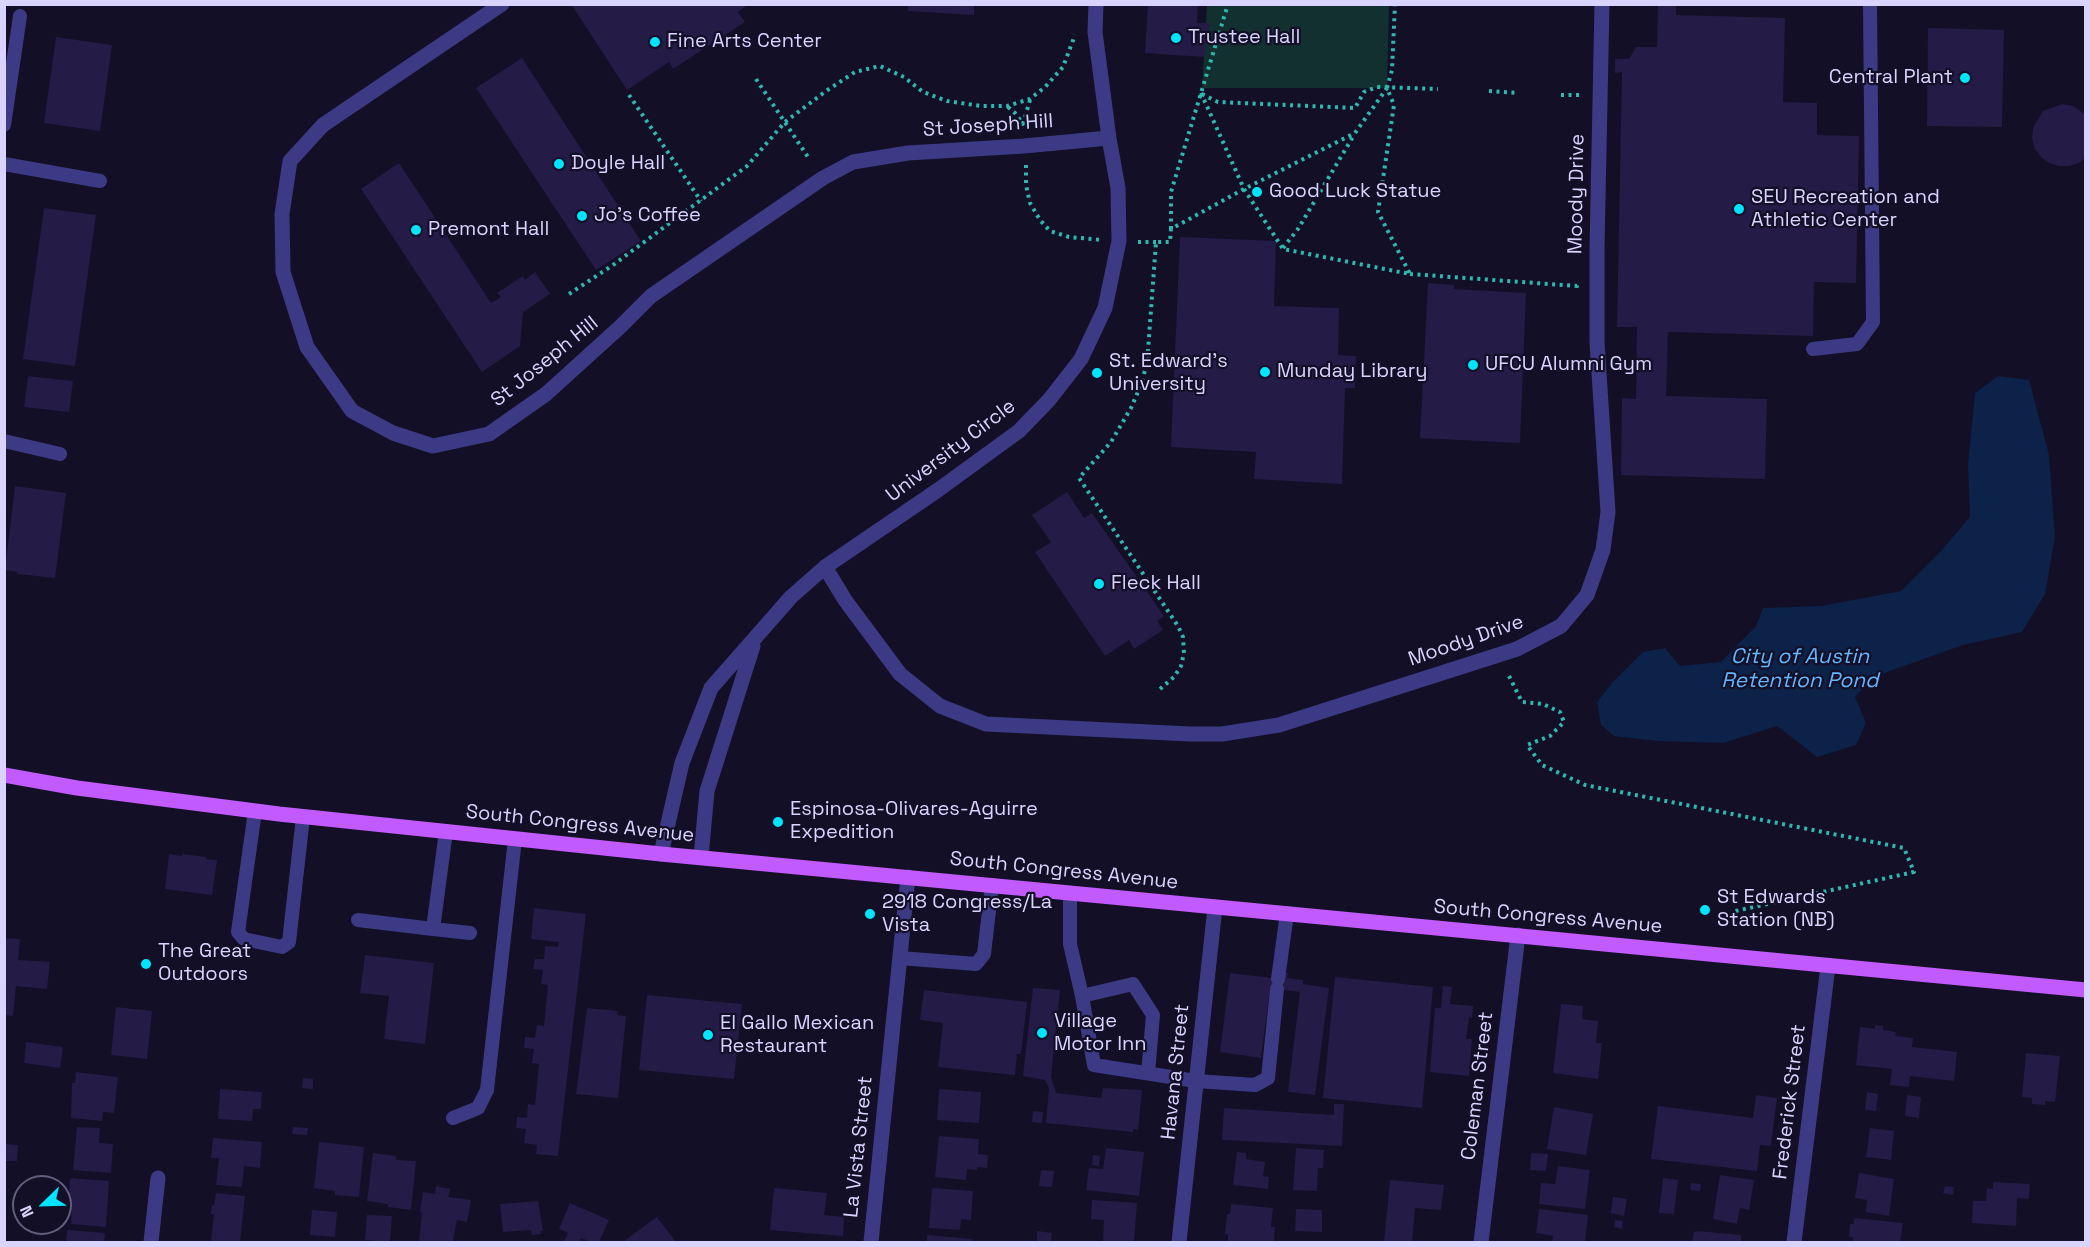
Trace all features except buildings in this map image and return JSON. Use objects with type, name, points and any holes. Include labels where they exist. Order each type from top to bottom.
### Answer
[{"type":"main road","name":"South Congress Avenue","points":[[4,776],[77,788],[303,817],[515,839],[2085,990]]},
{"type":"street","name":"St Joseph Hill","points":[[502,4],[323,125],[290,162],[282,214],[283,272],[307,347],[352,411],[393,433],[433,446],[489,434],[546,394],[651,296],[823,178],[853,162],[908,153],[1109,138]]},
{"type":"street","name":"University Circle","points":[[661,854],[682,763],[711,688],[790,597],[825,567],[938,490],[1019,431],[1049,400],[1082,359],[1105,308],[1119,241],[1118,188],[1095,32],[1096,4]]},
{"type":"street","name":"Moody Drive","points":[[825,567],[845,600],[900,674],[940,706],[987,724],[1190,734],[1221,734],[1279,725],[1517,649],[1561,626],[1587,595],[1603,550],[1608,512],[1597,342],[1602,4]]},
{"type":"street","name":"University Circle","points":[[700,857],[707,791],[754,640]]},
{"type":"street","name":"La Vista Street","points":[[871,1242],[908,877]]},
{"type":"street","name":"Havana Street","points":[[1179,1242],[1215,907]]},
{"type":"street","name":"Coleman Street","points":[[1481,1242],[1518,935]]},
{"type":"street","name":"Frederick Street","points":[[1794,1242],[1828,966]]},
{"type":"street","points":[[151,1242],[158,1178]]},
{"type":"lane","points":[[1813,350],[1857,344],[1873,322],[1870,4]]},
{"type":"lane","points":[[4,125],[20,16]]},
{"type":"lane","points":[[4,164],[100,181]]},
{"type":"lane","points":[[4,441],[60,454]]},
{"type":"lane","points":[[255,811],[238,932],[244,939],[282,947],[289,942],[303,817]]},
{"type":"lane","points":[[433,929],[446,831]]},
{"type":"lane","points":[[453,1118],[478,1108],[487,1090],[515,839]]},
{"type":"lane","points":[[900,958],[976,964],[984,954],[992,885]]},
{"type":"lane","points":[[1070,893],[1070,944],[1094,1065],[1196,1081],[1255,1085],[1268,1078],[1277,984],[1287,914]]},
{"type":"lane","points":[[358,920],[470,933]]},
{"type":"lane","points":[[1082,996],[1133,984],[1153,1015],[1149,1073]]},
{"type":"path","points":[[1131,242],[1170,242],[1171,192],[1228,4]]},
{"type":"path","points":[[1283,249],[1298,229],[1355,134],[1387,88],[1392,70],[1395,4]]},
{"type":"path","points":[[569,294],[613,265],[747,166],[785,123],[855,72],[880,66],[904,77],[922,92],[947,101],[981,106],[1007,106],[1030,99],[1045,87],[1063,67],[1077,28]]},
{"type":"path","points":[[756,80],[810,160]]},
{"type":"path","points":[[1201,93],[1218,102],[1355,108],[1364,92],[1377,87],[1438,89]]},
{"type":"path","points":[[1387,88],[1395,105],[1378,212],[1410,274]]},
{"type":"path","points":[[1489,91],[1518,93]]},
{"type":"path","points":[[1201,93],[1244,189],[1283,249],[1410,274],[1577,286],[1577,276]]},
{"type":"path","points":[[629,95],[701,201]]},
{"type":"path","points":[[1561,95],[1583,95]]},
{"type":"path","points":[[1007,106],[1023,124],[1030,99]]},
{"type":"path","points":[[1171,229],[1244,189],[1355,134]]},
{"type":"path","points":[[1026,164],[1026,185],[1030,203],[1050,231],[1069,237],[1104,240]]},
{"type":"path","points":[[1156,242],[1147,364],[1140,387],[1131,408],[1111,442],[1079,478],[1178,626],[1183,638],[1184,653],[1181,666],[1174,677],[1160,689]]},
{"type":"path","points":[[1509,676],[1522,702],[1543,704],[1560,712],[1563,722],[1550,736],[1527,745],[1542,765],[1585,785],[1904,848],[1914,872],[1731,912]]},
{"type":"green space","points":[[1207,5],[1389,5],[1387,88],[1202,88]]},
{"type":"water","name":"City of Austin Retention Pond","points":[[1998,376],[2029,380],[2049,455],[2055,537],[2045,594],[2022,632],[1963,645],[1873,677],[1855,697],[1866,723],[1856,745],[1817,757],[1777,726],[1723,743],[1658,741],[1614,736],[1601,725],[1597,702],[1612,683],[1643,652],[1665,648],[1680,666],[1721,662],[1756,626],[1763,608],[1821,606],[1901,591],[1940,552],[1970,517],[1968,464],[1975,393]]},
{"type":"place","name":"Trustee Hall","points":[[1176,38]]},
{"type":"place","name":"Fine Arts Center","points":[[655,42]]},
{"type":"place","name":"Central Plant","points":[[1965,78]]},
{"type":"place","name":"Doyle Hall","points":[[559,164]]},
{"type":"place","name":"Good Luck Statue","points":[[1257,192]]},
{"type":"place","name":"SEU Recreation and Athletic Center","points":[[1739,209]]},
{"type":"place","name":"Jo's Coffee","points":[[582,216]]},
{"type":"place","name":"Premont Hall","points":[[416,230]]},
{"type":"place","name":"UFCU Alumni Gym","points":[[1473,365]]},
{"type":"place","name":"Munday Library","points":[[1265,372]]},
{"type":"place","name":"St. Edward's University","points":[[1097,373]]},
{"type":"place","name":"Fleck Hall","points":[[1099,584]]},
{"type":"place","name":"Espinosa-Olivares-Aguirre Expedition","points":[[778,822]]},
{"type":"place","name":"St Edwards Station (NB)","points":[[1705,910]]},
{"type":"place","name":"2918 Congress/La Vista","points":[[870,914]]},
{"type":"place","name":"The Great Outdoors","points":[[146,964]]},
{"type":"place","name":"Village Motor Inn","points":[[1042,1033]]},
{"type":"place","name":"El Gallo Mexican Restaurant","points":[[708,1035]]}]
